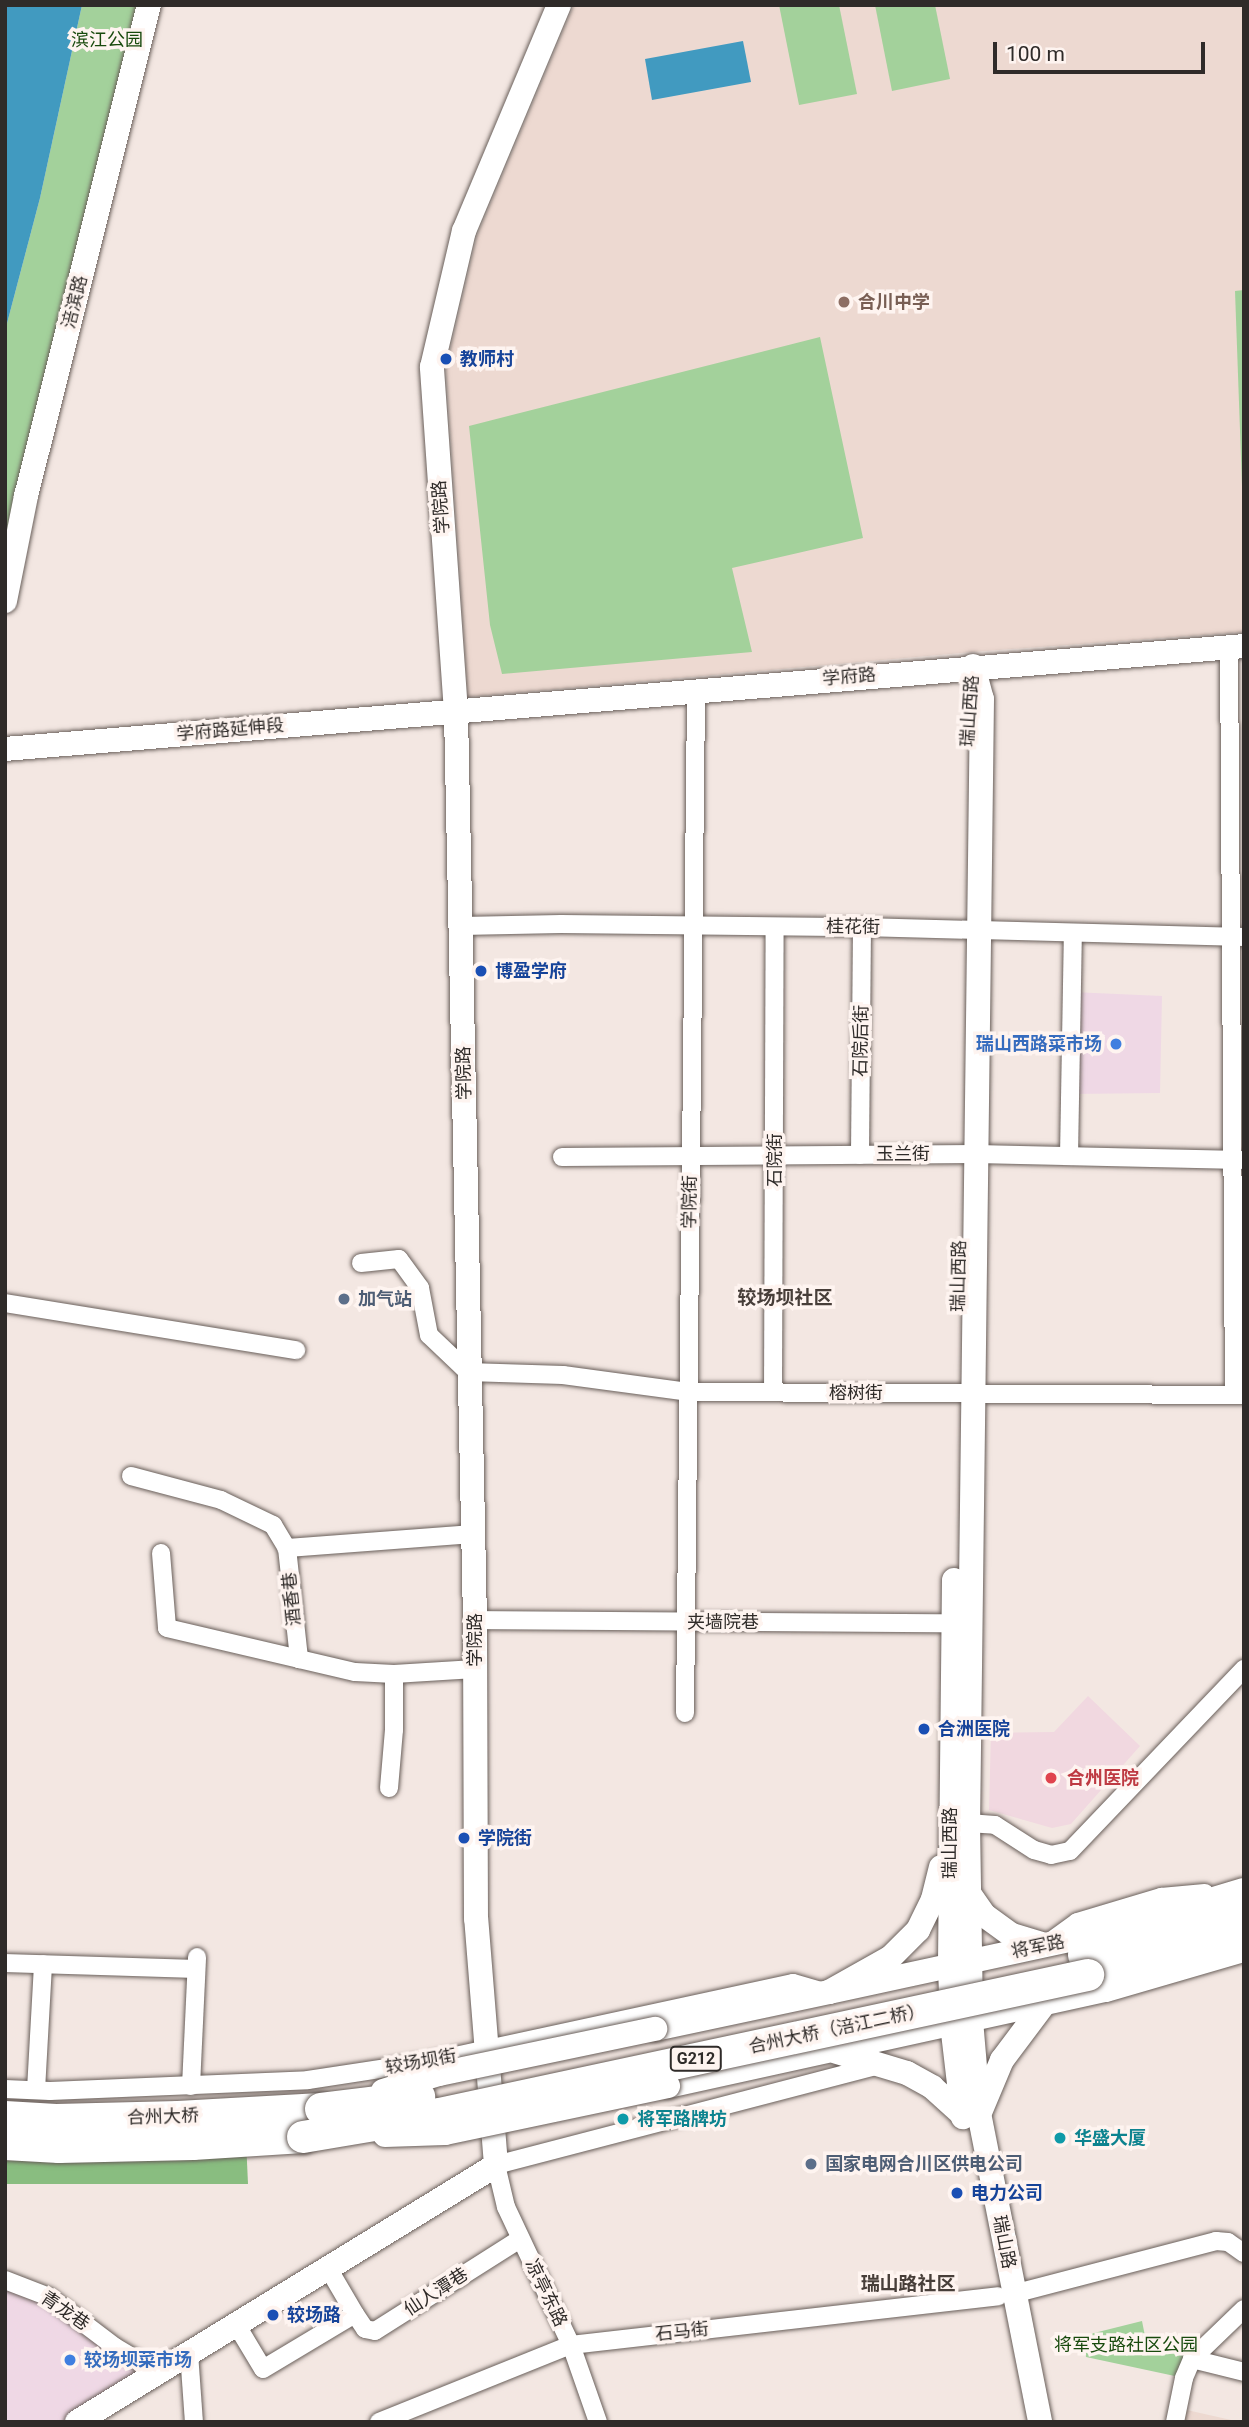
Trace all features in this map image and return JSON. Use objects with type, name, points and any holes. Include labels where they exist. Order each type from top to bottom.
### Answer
[{"type":"highway","name":"合州大桥（涪江二桥）","points":[[303,2137],[440,2114],[1086,1965],[1244,1908]]},
{"type":"highway","name":"合州大桥（涪江二桥）","points":[[321,2109],[440,2095],[1244,1933]]},
{"type":"highway","name":"合州大桥","points":[[5,2117],[56,2120],[178,2117],[321,2109]]},
{"type":"highway","name":"合州大桥","points":[[5,2144],[99,2146],[303,2137]]},
{"type":"main road","name":"涪滨路","points":[[5,601],[26,496],[149,5]]},
{"type":"main road","name":"学院路","points":[[496,2165],[476,1919],[474,1534],[468,1372],[456,712],[432,367],[464,231],[559,5]]},
{"type":"main road","name":"学府路","points":[[456,712],[973,666],[1237,646]]},
{"type":"main road","name":"瑞山西路","points":[[962,2022],[959,1826],[972,929],[968,699],[973,666]]},
{"type":"main road","name":"学府路延伸段","points":[[5,749],[456,712]]},
{"type":"main road","name":"瑞山西路","points":[[959,1826],[968,1892],[960,1964]]},
{"type":"main road","points":[[829,1992],[891,1957],[918,1930],[933,1899],[959,1826]]},
{"type":"main road","name":"将军路","points":[[321,2109],[439,2074],[1097,1934],[1244,1890]]},
{"type":"main road","points":[[968,1892],[984,1915],[1012,1936],[1046,1945]]},
{"type":"main road","points":[[303,2137],[445,2133],[1106,1990],[1244,1950]]},
{"type":"main road","points":[[833,2051],[907,2073],[971,2114],[1002,2060],[1044,2004]]},
{"type":"main road","name":"瑞山路","points":[[962,2022],[971,2114],[1006,2295],[1024,2422]]},
{"type":"main road","points":[[77,2422],[496,2165]]},
{"type":"main road","name":"瑞山路","points":[[1006,2295],[1040,2422]]},
{"type":"street","points":[[1237,646],[1239,1395]]},
{"type":"street","name":"学院街","points":[[685,1713],[696,691]]},
{"type":"street","name":"桂花街","points":[[461,926],[561,924],[862,927],[1238,938]]},
{"type":"street","name":"石院街","points":[[774,1392],[775,927]]},
{"type":"street","name":"石院后街","points":[[860,1155],[862,927]]},
{"type":"street","points":[[1069,1156],[1073,934]]},
{"type":"street","name":"玉兰街","points":[[562,1157],[969,1154],[1238,1160]]},
{"type":"street","points":[[361,1263],[399,1259],[420,1289],[429,1335],[468,1372]]},
{"type":"street","points":[[5,1303],[296,1350]]},
{"type":"street","name":"榕树街","points":[[468,1372],[563,1375],[688,1392],[1239,1395]]},
{"type":"street","points":[[131,1476],[221,1500],[272,1525],[287,1548]]},
{"type":"street","name":"酒香巷","points":[[299,1659],[287,1548],[474,1534]]},
{"type":"street","points":[[160,1553],[167,1629],[355,1672],[394,1674],[475,1669]]},
{"type":"street","name":"夹墙院巷","points":[[475,1620],[962,1623]]},
{"type":"street","points":[[959,1826],[995,1825],[1034,1850],[1051,1855],[1070,1850],[1244,1669]]},
{"type":"street","points":[[389,1788],[394,1730],[394,1674]]},
{"type":"street","points":[[5,1963],[197,1963],[191,2086]]},
{"type":"street","points":[[36,2090],[43,1964]]},
{"type":"street","name":"较场坝街","points":[[5,2089],[191,2086],[308,2080],[486,2049],[793,1983],[829,1992]]},
{"type":"street","points":[[496,2165],[880,2065]]},
{"type":"street","name":"凉亭东路","points":[[496,2165],[506,2207],[571,2345],[598,2422]]},
{"type":"street","name":"仙人潭巷","points":[[355,2314],[365,2329],[375,2331],[520,2239]]},
{"type":"street","name":"石马街","points":[[379,2422],[571,2345],[1006,2295],[1216,2241],[1228,2242],[1244,2253]]},
{"type":"street","points":[[236,2324],[262,2369],[355,2314],[328,2268]]},
{"type":"street","name":"青龙巷","points":[[5,2280],[49,2297],[115,2347],[157,2372]]},
{"type":"street","points":[[1175,2422],[1184,2378],[1192,2359],[1244,2309]]},
{"type":"street","points":[[189,2353],[194,2422]]},
{"type":"street","points":[[1192,2359],[1244,2372]]},
{"type":"shaded area","name":"合川中学","points":[[574,5],[1244,5],[1244,632],[972,652],[468,697],[446,368],[477,236]]},
{"type":"shaded area","name":"瑞山西路菜市场","points":[[1072,992],[1162,996],[1160,1093],[1070,1094]]},
{"type":"shaded area","name":"合州医院","points":[[1088,1696],[1140,1746],[1071,1824],[1052,1828],[989,1810],[991,1733],[1054,1732]]},
{"type":"shaded area","name":"较场坝菜市场","points":[[5,2280],[157,2372],[77,2422],[5,2422]]},
{"type":"shaded area","points":[[1178,2408],[1240,2422],[1175,2422]]},
{"type":"green space","name":"滨江公园","points":[[82,5],[149,5],[5,601],[5,331],[40,198]]},
{"type":"green space","points":[[779,5],[839,5],[857,94],[799,105]]},
{"type":"green space","points":[[875,5],[935,5],[950,79],[892,91]]},
{"type":"green space","points":[[1244,290],[1244,513],[1243,514],[1235,291]]},
{"type":"green space","points":[[820,337],[863,538],[732,568],[752,652],[502,674],[490,625],[469,426]]},
{"type":"green space","points":[[246,2140],[248,2184],[5,2184],[5,2144]]},
{"type":"green space","name":"将军支路社区公园","points":[[1142,2321],[1145,2336],[1192,2359],[1184,2378],[1086,2357],[1082,2336]]},
{"type":"water","points":[[5,5],[82,5],[40,198],[5,331]]},
{"type":"water","points":[[743,41],[751,82],[652,100],[645,59]]},
{"type":"place","name":"合川中学","points":[[844,302]]},
{"type":"place","name":"教师村","points":[[446,359]]},
{"type":"place","name":"博盈学府","points":[[481,971]]},
{"type":"place","name":"瑞山西路菜市场","points":[[1116,1044]]},
{"type":"place","name":"加气站","points":[[344,1299]]},
{"type":"place","name":"合洲医院","points":[[924,1729]]},
{"type":"place","name":"合州医院","points":[[1051,1778]]},
{"type":"place","name":"学院街","points":[[464,1838]]},
{"type":"place","name":"将军路牌坊","points":[[623,2119]]},
{"type":"place","name":"华盛大厦","points":[[1060,2138]]},
{"type":"place","name":"国家电网合川区供电公司","points":[[811,2164]]},
{"type":"place","name":"电力公司","points":[[957,2193]]},
{"type":"place","name":"较场路","points":[[273,2315]]},
{"type":"place","name":"较场坝菜市场","points":[[70,2360]]},
{"type":"district","name":"较场坝社区","points":[[785,1298]]},
{"type":"district","name":"瑞山路社区","points":[[908,2284]]}]
